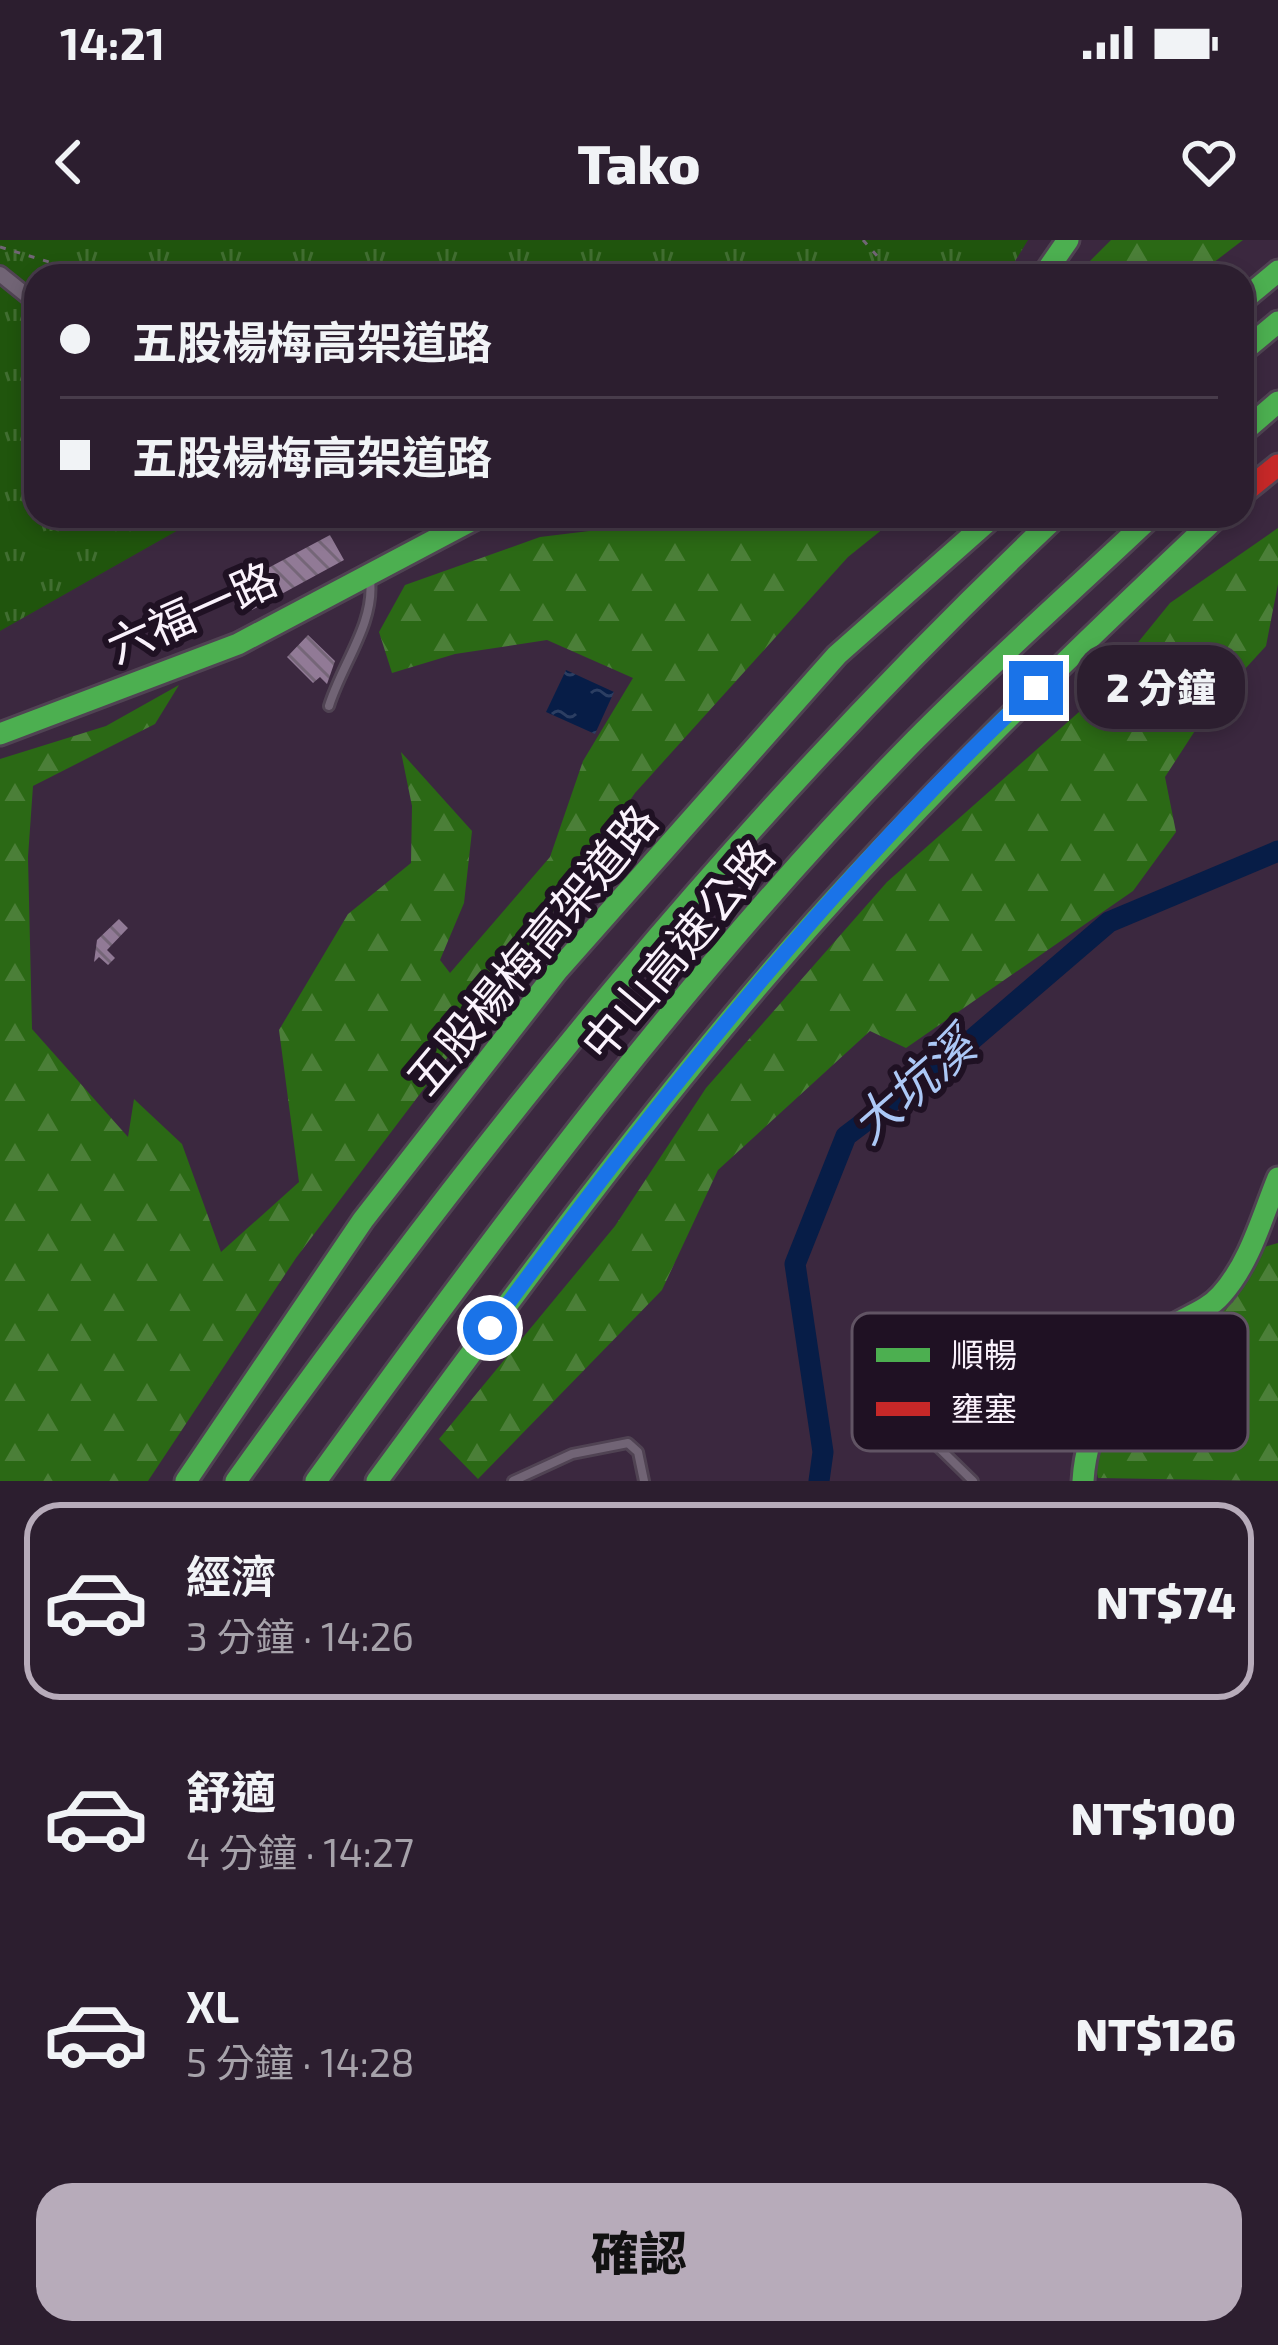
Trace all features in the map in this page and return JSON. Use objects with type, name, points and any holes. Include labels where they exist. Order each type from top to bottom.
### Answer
[{"type":"main road","points":[[1254,291],[1278,271]]},
{"type":"main road","points":[[1254,342],[1278,322]]},
{"type":"main road","points":[[1254,423],[1278,402]]},
{"type":"main road","points":[[1254,484],[1278,465]]},
{"type":"main road","name":"六福一路","points":[[0,734],[238,644],[454,528]]},
{"type":"main road","name":"五股楊梅高架道路","points":[[187,1481],[363,1220],[557,971],[837,655],[980,528]]},
{"type":"main road","name":"中山高速公路","points":[[236,1481],[370,1292],[670,910],[817,750],[1045,528]]},
{"type":"main road","name":"中山高速公路","points":[[316,1481],[444,1303],[664,1020],[914,741],[1139,528]]},
{"type":"main road","points":[[377,1481],[575,1213],[823,911],[1005,716],[1205,528]]},
{"type":"main road","points":[[1194,1313],[1220,1296],[1250,1245],[1278,1178]]},
{"type":"main road","points":[[1083,1481],[1084,1451]]},
{"type":"street","points":[[0,274],[24,293]]},
{"type":"street","points":[[1250,1245],[1278,1222]]},
{"type":"lane","points":[[329,706],[340,670],[373,606],[370,572]]},
{"type":"lane","points":[[513,1481],[572,1454],[628,1443],[638,1451],[644,1481]]},
{"type":"lane","points":[[943,1451],[974,1481]]},
{"type":"path","points":[[862,240],[884,264]]},
{"type":"path","points":[[0,247],[56,264]]},
{"type":"green space","points":[[0,240],[1028,240],[1013,264],[24,264],[24,528],[182,528],[0,631]]},
{"type":"green space","points":[[1111,240],[1243,240],[1212,264],[1087,264]]},
{"type":"green space","points":[[614,528],[884,528],[848,557],[635,793],[506,980],[296,1258],[148,1481],[0,1481],[0,759],[106,726],[179,685],[155,724],[33,786],[28,857],[32,1029],[128,1137],[134,1099],[182,1144],[221,1252],[299,1182],[279,1030],[348,914],[411,863],[412,806],[401,752],[472,831],[464,903],[440,960],[450,973],[550,857],[583,761],[633,678],[547,640],[455,654],[392,673],[379,632],[405,585],[540,537]]},
{"type":"green space","points":[[1278,528],[1278,584],[1266,646],[1211,706],[1165,777],[1176,832],[1133,891],[906,1048],[870,1031],[718,1170],[662,1290],[478,1479],[439,1439],[615,1226],[706,1088],[887,882],[1088,704],[1170,603]]},
{"type":"green space","points":[[1278,1243],[1278,1481],[1098,1478],[1094,1458],[1098,1451],[1248,1451],[1248,1313],[1211,1313],[1233,1302],[1250,1251]]},
{"type":"water","points":[[566,670],[614,692],[595,734],[546,712]]},
{"type":"building","points":[[330,535],[344,560],[252,610],[238,584]]},
{"type":"building","points":[[308,635],[335,661],[327,684],[320,677],[313,683],[287,657]]},
{"type":"building","points":[[119,919],[128,928],[107,950],[115,958],[108,965],[99,957],[94,962],[97,940]]},
{"type":"waterway","name":"大坑溪","points":[[819,1481],[823,1452],[795,1264],[846,1136],[961,1049],[1109,922],[1278,851]]},
{"type":"traffic: fast","points":[[1051,264],[1068,240]]},
{"type":"traffic: fast","points":[[1254,291],[1278,271]]},
{"type":"traffic: fast","points":[[1254,342],[1278,322]]},
{"type":"traffic: fast","points":[[1254,423],[1278,402]]},
{"type":"traffic: fast","points":[[0,734],[238,644],[457,528]]},
{"type":"traffic: fast","points":[[186,1481],[363,1220],[557,971],[837,655],[980,528]]},
{"type":"traffic: fast","points":[[236,1481],[426,1224],[623,978],[832,743],[1045,528]]},
{"type":"traffic: fast","points":[[316,1481],[528,1193],[753,915],[915,740],[1139,528]]},
{"type":"traffic: fast","points":[[377,1481],[615,1162],[819,916],[929,798],[1206,528]]},
{"type":"traffic: fast","points":[[1196,1313],[1221,1295],[1240,1269],[1278,1178]]},
{"type":"traffic: fast","points":[[1083,1481],[1088,1451]]},
{"type":"traffic: jam","points":[[1254,484],[1278,465]]},
{"type":"route","points":[[490,1328],[575,1213],[823,911],[1036,688]]}]
